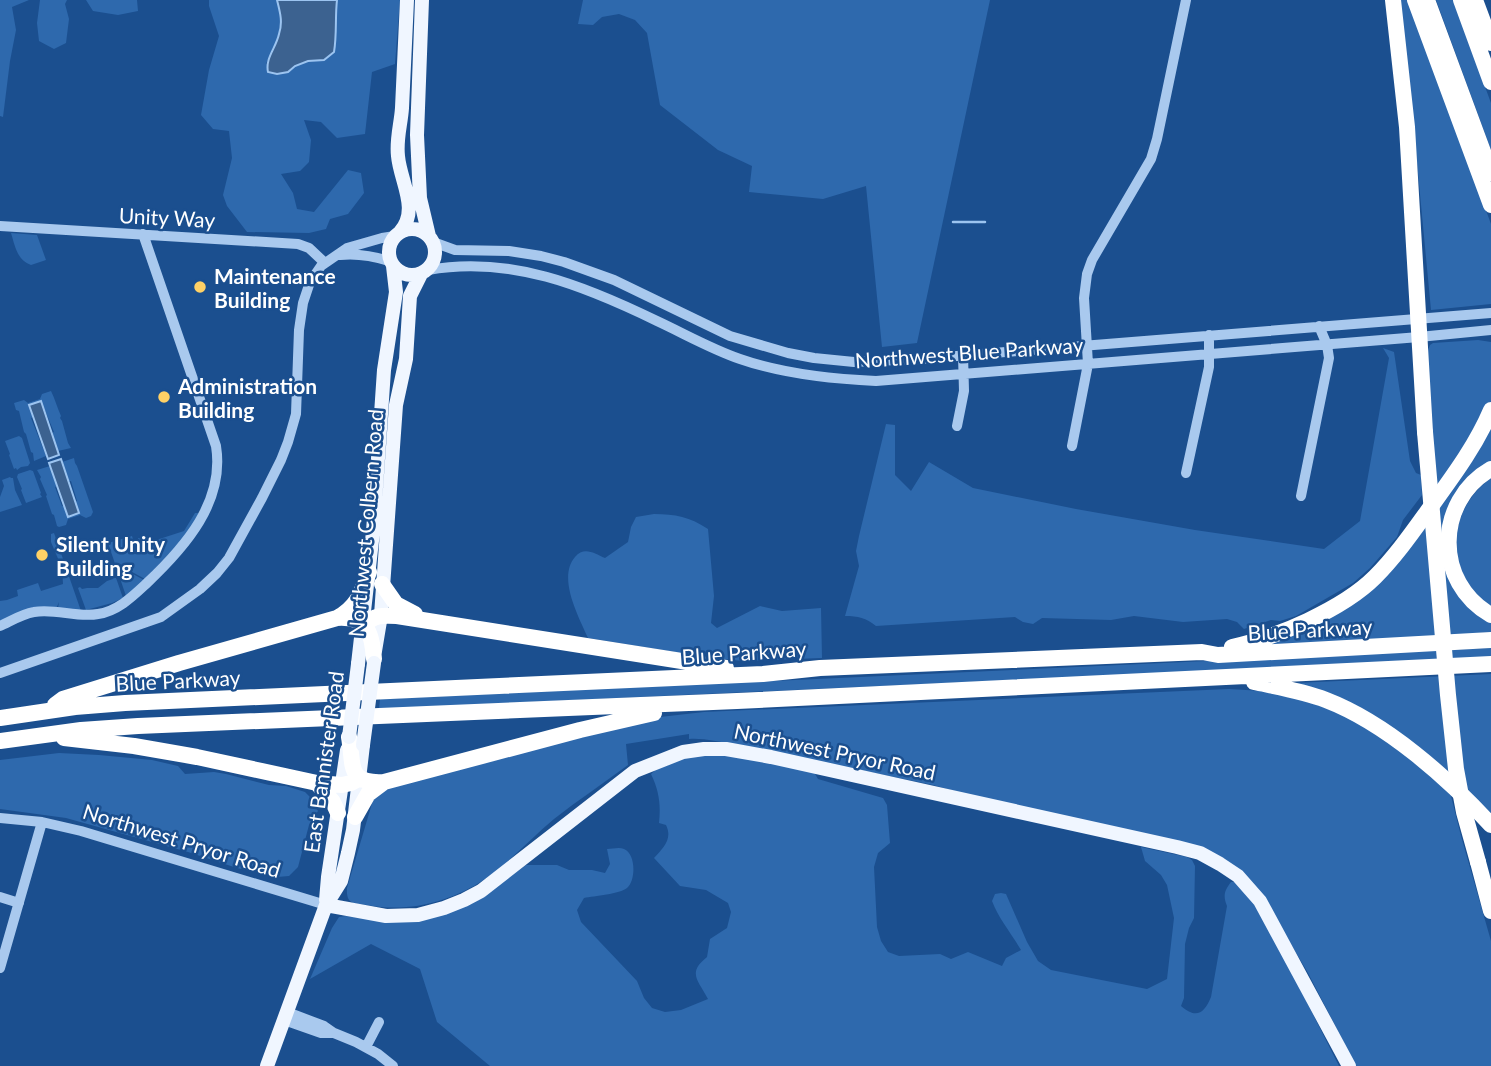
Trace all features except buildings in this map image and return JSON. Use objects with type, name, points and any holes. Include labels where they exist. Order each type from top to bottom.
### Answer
[{"type":"highway","points":[[1393,0],[1407,127],[1425,432],[1448,695],[1456,769],[1464,812],[1491,911]]},
{"type":"highway","points":[[1415,0],[1491,205]]},
{"type":"highway","points":[[1427,0],[1491,173]]},
{"type":"highway","points":[[1461,0],[1491,82]]},
{"type":"highway","points":[[1475,0],[1491,43]]},
{"type":"highway","points":[[1202,652],[1247,644],[1297,626],[1345,600],[1373,579],[1409,538],[1442,492],[1473,446],[1491,410]]},
{"type":"highway","points":[[1491,469],[1468,488],[1457,503],[1450,522],[1448,539],[1454,573],[1462,588],[1491,615]]},
{"type":"highway","points":[[337,618],[358,600],[369,572]]},
{"type":"highway","points":[[383,584],[396,604],[427,620]]},
{"type":"highway","points":[[363,625],[381,615],[427,620],[763,674]]},
{"type":"highway","points":[[48,710],[63,699],[337,618],[354,618],[370,632],[373,641],[368,662]]},
{"type":"highway","name":"Blue Parkway","points":[[0,718],[48,710],[125,703],[763,674],[820,668],[1202,652],[1217,655],[1491,640]]},
{"type":"highway","name":"Blue Parkway","points":[[0,741],[81,730],[138,726],[737,701],[1491,664]]},
{"type":"highway","points":[[1231,677],[1325,699],[1357,714],[1447,780],[1491,825]]},
{"type":"highway","points":[[356,741],[351,759],[354,770],[367,782],[384,782],[640,715],[737,701]]},
{"type":"highway","points":[[37,735],[197,757],[317,783],[342,785],[360,778]]},
{"type":"highway","points":[[355,817],[368,794],[384,782]]},
{"type":"highway","points":[[317,783],[334,802],[338,813]]},
{"type":"main road","points":[[407,0],[397,141],[400,175],[410,214],[407,225],[398,234],[389,251],[391,264],[398,272],[413,276],[424,272],[435,257],[436,249],[420,198],[417,135],[422,0]]},
{"type":"main road","points":[[398,234],[415,229],[431,239]]},
{"type":"main road","name":"Northwest Colbern Road","points":[[363,625],[379,465],[384,370],[396,292],[391,264]]},
{"type":"main road","name":"Northwest Colbern Road","points":[[368,662],[381,615],[396,405],[406,359],[408,305],[424,272]]},
{"type":"main road","name":"East Bannister Road","points":[[326,905],[342,785],[356,741],[368,662]]},
{"type":"main road","name":"Northwest Pryor Road","points":[[326,905],[386,916],[418,915],[444,908],[481,891],[635,771],[683,752],[726,749],[1177,847],[1209,858],[1238,876],[1261,901],[1349,1066]]},
{"type":"main road","name":"East Bannister Road","points":[[267,1066],[326,905],[341,881],[351,841],[360,778]]},
{"type":"street","points":[[1072,446],[1088,364],[1084,298],[1087,274],[1092,260],[1151,159],[1186,0]]},
{"type":"street","name":"Unity Way","points":[[0,226],[298,244],[329,260]]},
{"type":"street","points":[[0,626],[33,612],[84,615],[112,610],[132,597],[179,551],[207,509],[218,464],[216,446],[143,234]]},
{"type":"street","points":[[0,673],[161,617],[200,589],[229,558],[282,460],[296,414],[299,330],[303,303],[310,282],[329,260],[347,248],[398,234]]},
{"type":"street","name":"Northwest Blue Parkway","points":[[431,239],[455,250],[509,251],[564,262],[614,280],[730,336],[788,353],[854,362],[1489,313]]},
{"type":"street","points":[[329,260],[351,254],[369,255],[391,264]]},
{"type":"street","name":"Northwest Blue Parkway","points":[[424,272],[452,266],[502,268],[538,275],[598,293],[727,354],[768,368],[832,378],[876,381],[1488,330]]},
{"type":"street","points":[[1301,496],[1329,358],[1319,326]]},
{"type":"street","points":[[1186,473],[1209,367],[1209,335]]},
{"type":"street","points":[[957,426],[964,391],[963,355]]},
{"type":"street","points":[[112,610],[121,631]]},
{"type":"street","points":[[99,614],[106,636]]},
{"type":"street","name":"Northwest Pryor Road","points":[[0,818],[42,822],[92,834],[326,905]]},
{"type":"street","points":[[0,968],[42,822]]},
{"type":"street","points":[[0,897],[19,903]]},
{"type":"street","points":[[285,1016],[321,1033],[334,1033],[366,1047],[393,1066]]},
{"type":"street","points":[[366,1047],[379,1022]]},
{"type":"shaded area","points":[[0,0],[29,0],[12,7],[16,30],[3,117],[0,116]]},
{"type":"shaded area","points":[[40,0],[67,0],[65,4],[69,19],[66,43],[54,49],[39,41],[37,23]]},
{"type":"shaded area","points":[[86,0],[137,0],[138,11],[118,15],[93,11]]},
{"type":"shaded area","points":[[209,0],[277,0],[279,33],[266,64],[288,72],[305,63],[324,60],[336,41],[337,0],[400,0],[395,64],[372,72],[365,134],[337,138],[321,122],[304,120],[311,140],[309,162],[300,171],[281,174],[293,193],[297,209],[314,212],[348,170],[361,173],[364,193],[348,214],[330,219],[326,229],[309,233],[247,232],[227,206],[223,195],[232,158],[229,131],[213,129],[201,115],[209,70],[219,36]]},
{"type":"shaded area","points":[[277,0],[337,0],[334,52],[324,60],[308,61],[288,72],[268,72],[268,62],[281,25]]},
{"type":"shaded area","points":[[583,0],[990,0],[917,343],[882,347],[866,186],[823,199],[749,192],[752,166],[718,150],[660,105],[647,33],[635,20],[619,14],[602,17],[593,25],[578,24]]},
{"type":"shaded area","points":[[1396,0],[1408,0],[1491,224],[1491,304],[1431,310],[1416,152]]},
{"type":"shaded area","points":[[1436,0],[1453,0],[1491,103],[1491,150]]},
{"type":"shaded area","points":[[11,233],[37,235],[46,260],[31,265],[26,263],[17,252]]},
{"type":"shaded area","points":[[1478,340],[1491,342],[1491,401],[1483,420],[1436,493],[1427,353],[1433,343]]},
{"type":"shaded area","points":[[1383,348],[1394,352],[1410,461],[1416,473],[1421,475],[1422,495],[1403,520],[1397,537],[1370,568],[1353,583],[1296,616],[1280,621],[1271,620],[1244,629],[1237,622],[1227,619],[1183,622],[1134,616],[1111,620],[1042,618],[1033,624],[1015,617],[876,626],[862,618],[845,616],[859,566],[856,551],[886,424],[895,425],[895,475],[911,491],[929,462],[973,488],[1195,530],[1324,549],[1360,521],[1389,358]]},
{"type":"shaded area","points":[[51,391],[71,448],[58,451],[52,433],[54,432],[41,401],[30,405],[31,418],[46,456],[34,461],[19,411],[14,403],[24,400],[28,403]]},
{"type":"shaded area","points":[[41,401],[59,455],[48,459],[29,405]]},
{"type":"shaded area","points":[[1491,423],[1491,464],[1483,469],[1444,551],[1491,622],[1491,632],[1267,645],[1354,601]]},
{"type":"shaded area","points":[[19,436],[30,463],[17,470],[14,469],[5,441]]},
{"type":"shaded area","points":[[74,458],[93,512],[86,518],[80,515],[68,519],[66,525],[59,527],[37,470],[50,466],[57,486],[55,487],[68,517],[79,513],[71,481],[68,481],[62,462]]},
{"type":"shaded area","points":[[61,459],[79,513],[68,517],[49,463]]},
{"type":"shaded area","points":[[33,471],[42,497],[26,503],[17,477],[18,474]]},
{"type":"shaded area","points":[[13,478],[22,505],[0,512],[0,497],[4,486],[2,480]]},
{"type":"shaded area","points":[[1491,478],[1491,610],[1474,593],[1464,575],[1456,545],[1462,515],[1478,489]]},
{"type":"shaded area","points":[[195,513],[198,513],[198,516],[183,539],[145,579],[120,567],[144,580],[126,596],[108,543],[132,536],[137,552],[140,552],[138,538],[147,543],[184,531]]},
{"type":"shaded area","points":[[654,514],[682,517],[708,529],[714,596],[711,623],[717,628],[760,606],[782,611],[821,608],[822,658],[742,661],[588,638],[571,597],[568,576],[570,566],[582,552],[605,558],[628,542],[636,517]]},
{"type":"shaded area","points":[[54,533],[81,611],[58,608],[59,602],[56,609],[0,622],[0,601],[18,596],[17,590],[38,583],[41,591],[63,584],[62,568],[51,542],[51,534]]},
{"type":"shaded area","points":[[115,575],[123,598],[86,610],[78,588],[98,588]]},
{"type":"shaded area","points":[[1491,648],[1491,658],[379,709],[380,699]]},
{"type":"shaded area","points":[[1491,674],[1491,820],[1439,769],[1295,683]]},
{"type":"shaded area","points":[[1229,689],[1263,691],[1309,700],[1356,721],[1398,749],[1450,792],[1491,941],[1491,1066],[1356,1066],[1308,973],[1264,899],[1238,870],[933,785],[733,744],[689,739],[689,734],[626,744],[628,765],[554,819],[494,872],[458,894],[429,904],[398,908],[355,903],[348,898],[347,888],[373,800],[381,789],[660,717],[704,712]]},
{"type":"shaded area","points":[[59,753],[152,760],[178,766],[185,774],[214,772],[269,785],[286,786],[305,792],[318,811],[309,825],[298,867],[289,876],[277,877],[237,868],[66,818],[0,809],[0,760]]},
{"type":"shaded area","points":[[732,755],[814,772],[818,779],[883,798],[887,805],[890,843],[878,853],[874,867],[877,927],[888,952],[899,956],[940,954],[951,959],[968,952],[1002,966],[1006,958],[1021,950],[992,901],[995,894],[1001,893],[1006,894],[1038,961],[1051,970],[1147,989],[1167,979],[1174,918],[1167,885],[1161,875],[1145,861],[1141,847],[1187,857],[1195,866],[1194,918],[1185,944],[1184,998],[1181,1006],[1199,1013],[1211,997],[1227,906],[1225,894],[1231,882],[1236,882],[1253,902],[1274,937],[1339,1066],[490,1066],[437,1022],[420,969],[371,944],[310,979],[339,917],[389,922],[480,898],[526,865],[557,865],[569,870],[605,873],[610,864],[607,849],[620,848],[628,852],[633,861],[630,884],[619,892],[584,898],[577,910],[581,922],[637,981],[644,998],[652,1008],[665,1012],[681,1010],[708,999],[696,977],[697,968],[707,957],[710,939],[727,928],[731,912],[728,903],[706,890],[680,886],[654,858],[666,843],[668,830],[666,825],[659,823],[659,798],[651,774],[661,765],[688,757]]},
{"type":"waterway","points":[[953,222],[985,222]]},
{"type":"place","name":"Maintenance Building","points":[[200,287]]},
{"type":"place","name":"Administration Building","points":[[164,397]]},
{"type":"place","name":"Silent Unity Building","points":[[42,555]]}]
